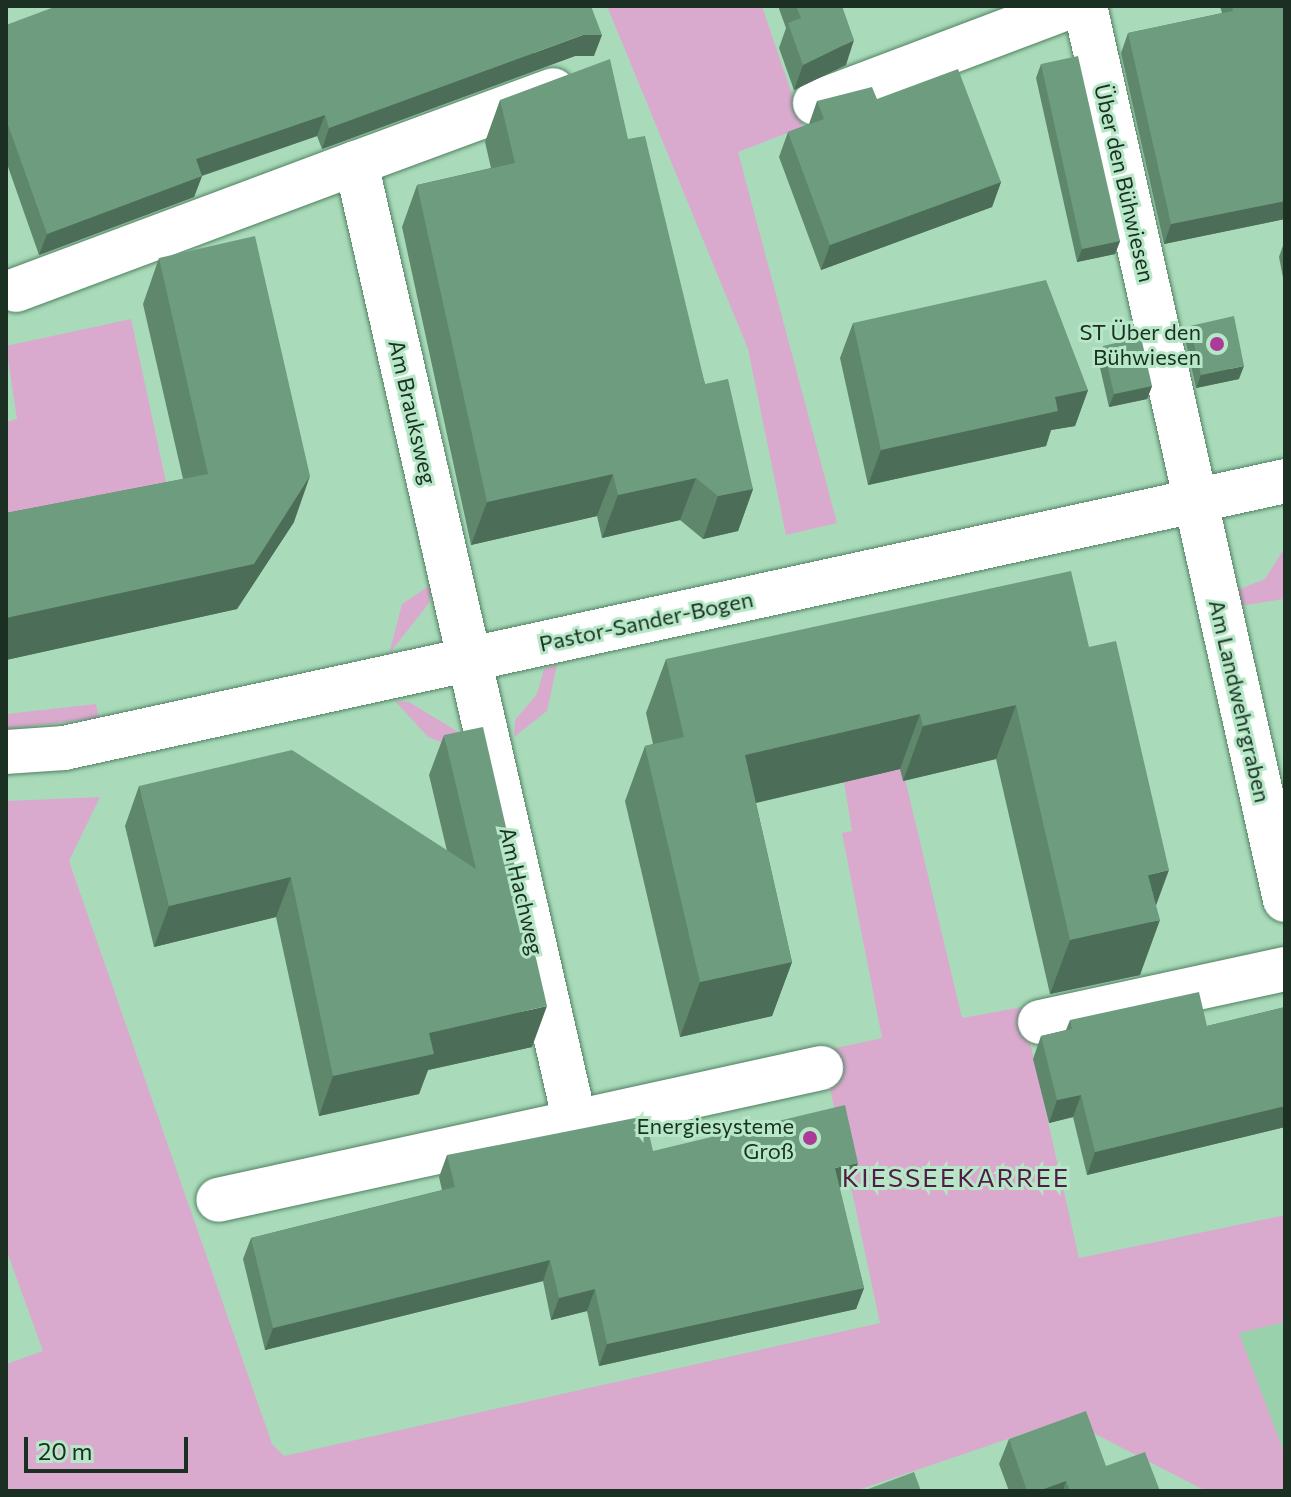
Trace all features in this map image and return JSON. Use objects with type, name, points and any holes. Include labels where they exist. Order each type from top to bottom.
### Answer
[{"type":"street","points":[[815,103],[1072,6]]},
{"type":"street","name":"Über den Bühwiesen","points":[[1085,6],[1195,501]]},
{"type":"street","points":[[16,290],[584,79]]},
{"type":"street","name":"Am Brauksweg","points":[[356,163],[471,660]]},
{"type":"street","name":"Pastor-Sander-Bogen","points":[[6,752],[64,748],[1285,481]]},
{"type":"street","name":"Am Landwehrgraben","points":[[1195,501],[1285,900]]},
{"type":"street","name":"Am Hachweg","points":[[471,660],[575,1122]]},
{"type":"street","points":[[1040,1022],[1285,969]]},
{"type":"street","points":[[218,1200],[821,1068]]},
{"type":"shaded area","points":[[607,6],[762,6],[803,127],[738,152],[837,523],[786,535],[748,349]]},
{"type":"shaded area","points":[[131,319],[169,496],[6,524],[6,422],[17,419],[6,346]]},
{"type":"shaded area","points":[[1285,547],[1285,599],[1239,606],[1235,591],[1265,579]]},
{"type":"shaded area","points":[[432,584],[429,603],[389,654],[402,604]]},
{"type":"shaded area","points":[[869,628],[962,1018],[1022,1007],[1079,1258],[1285,1215],[1285,1322],[1239,1333],[1285,1455],[1285,1491],[1206,1491],[1066,1419],[855,1491],[6,1491],[6,1364],[43,1351],[6,1249],[6,801],[100,797],[69,861],[272,1444],[284,1456],[880,1323],[822,1051],[882,1038],[842,833],[852,831],[844,782],[819,674]]},
{"type":"shaded area","points":[[557,665],[547,711],[514,737],[515,720],[537,694],[544,669]]},
{"type":"shaded area","points":[[395,701],[409,702],[460,733],[443,743],[428,737]]},
{"type":"shaded area","points":[[96,704],[99,718],[6,729],[6,714]]},
{"type":"shaded area","points":[[1285,1322],[1285,1455],[1239,1333]]},
{"type":"building","points":[[57,6],[591,6],[602,35],[583,35],[329,128],[325,115],[196,159],[202,176],[47,234],[6,119],[6,25]]},
{"type":"building","points":[[796,6],[842,6],[854,40],[803,65],[788,23],[801,18]]},
{"type":"building","points":[[1232,6],[1285,6],[1285,201],[1171,224],[1128,33],[1233,11]]},
{"type":"building","points":[[1078,56],[1120,241],[1082,249],[1041,64]]},
{"type":"building","points":[[610,59],[628,139],[645,136],[705,384],[728,379],[753,489],[718,496],[696,478],[618,495],[613,474],[487,502],[417,185],[515,163],[500,100]]},
{"type":"building","points":[[958,69],[1001,182],[830,245],[788,132],[824,119],[817,101],[872,87],[877,99]]},
{"type":"building","points":[[255,236],[310,476],[254,564],[6,618],[6,513],[208,474],[159,258]]},
{"type":"building","points":[[1046,280],[1088,390],[1055,397],[1058,411],[881,450],[853,323]]},
{"type":"building","points":[[1234,316],[1244,366],[1201,375],[1190,326]]},
{"type":"building","points":[[1141,337],[1152,386],[1114,394],[1103,346]]},
{"type":"building","points":[[1071,571],[1089,647],[1116,641],[1169,870],[1148,875],[1160,920],[1070,940],[1016,705],[923,726],[920,714],[745,755],[792,962],[700,982],[645,746],[684,737],[666,659]]},
{"type":"building","points":[[483,727],[547,1006],[429,1033],[434,1054],[333,1076],[291,877],[169,906],[139,786],[292,750],[476,869],[444,735]]},
{"type":"building","points":[[1199,992],[1207,1026],[1285,1007],[1285,1106],[1095,1152],[1081,1095],[1057,1100],[1041,1036],[1072,1029],[1070,1020]]},
{"type":"building","points":[[845,1105],[858,1163],[835,1168],[864,1288],[607,1344],[595,1289],[559,1298],[550,1260],[273,1328],[251,1238],[455,1187],[447,1155],[645,1116],[653,1151]]},
{"type":"building","points":[[1086,1411],[1106,1466],[1145,1452],[1160,1491],[1070,1491],[1066,1481],[1038,1491],[1027,1491],[1009,1439]]},
{"type":"building","points":[[914,1472],[921,1491],[863,1491]]},
{"type":"place","name":"ST Über den Bühwiesen","points":[[1217,344]]},
{"type":"place","name":"Energiesysteme Groß","points":[[810,1138]]},
{"type":"district","name":"KIESSEEKARREE","points":[[956,1177]]}]
